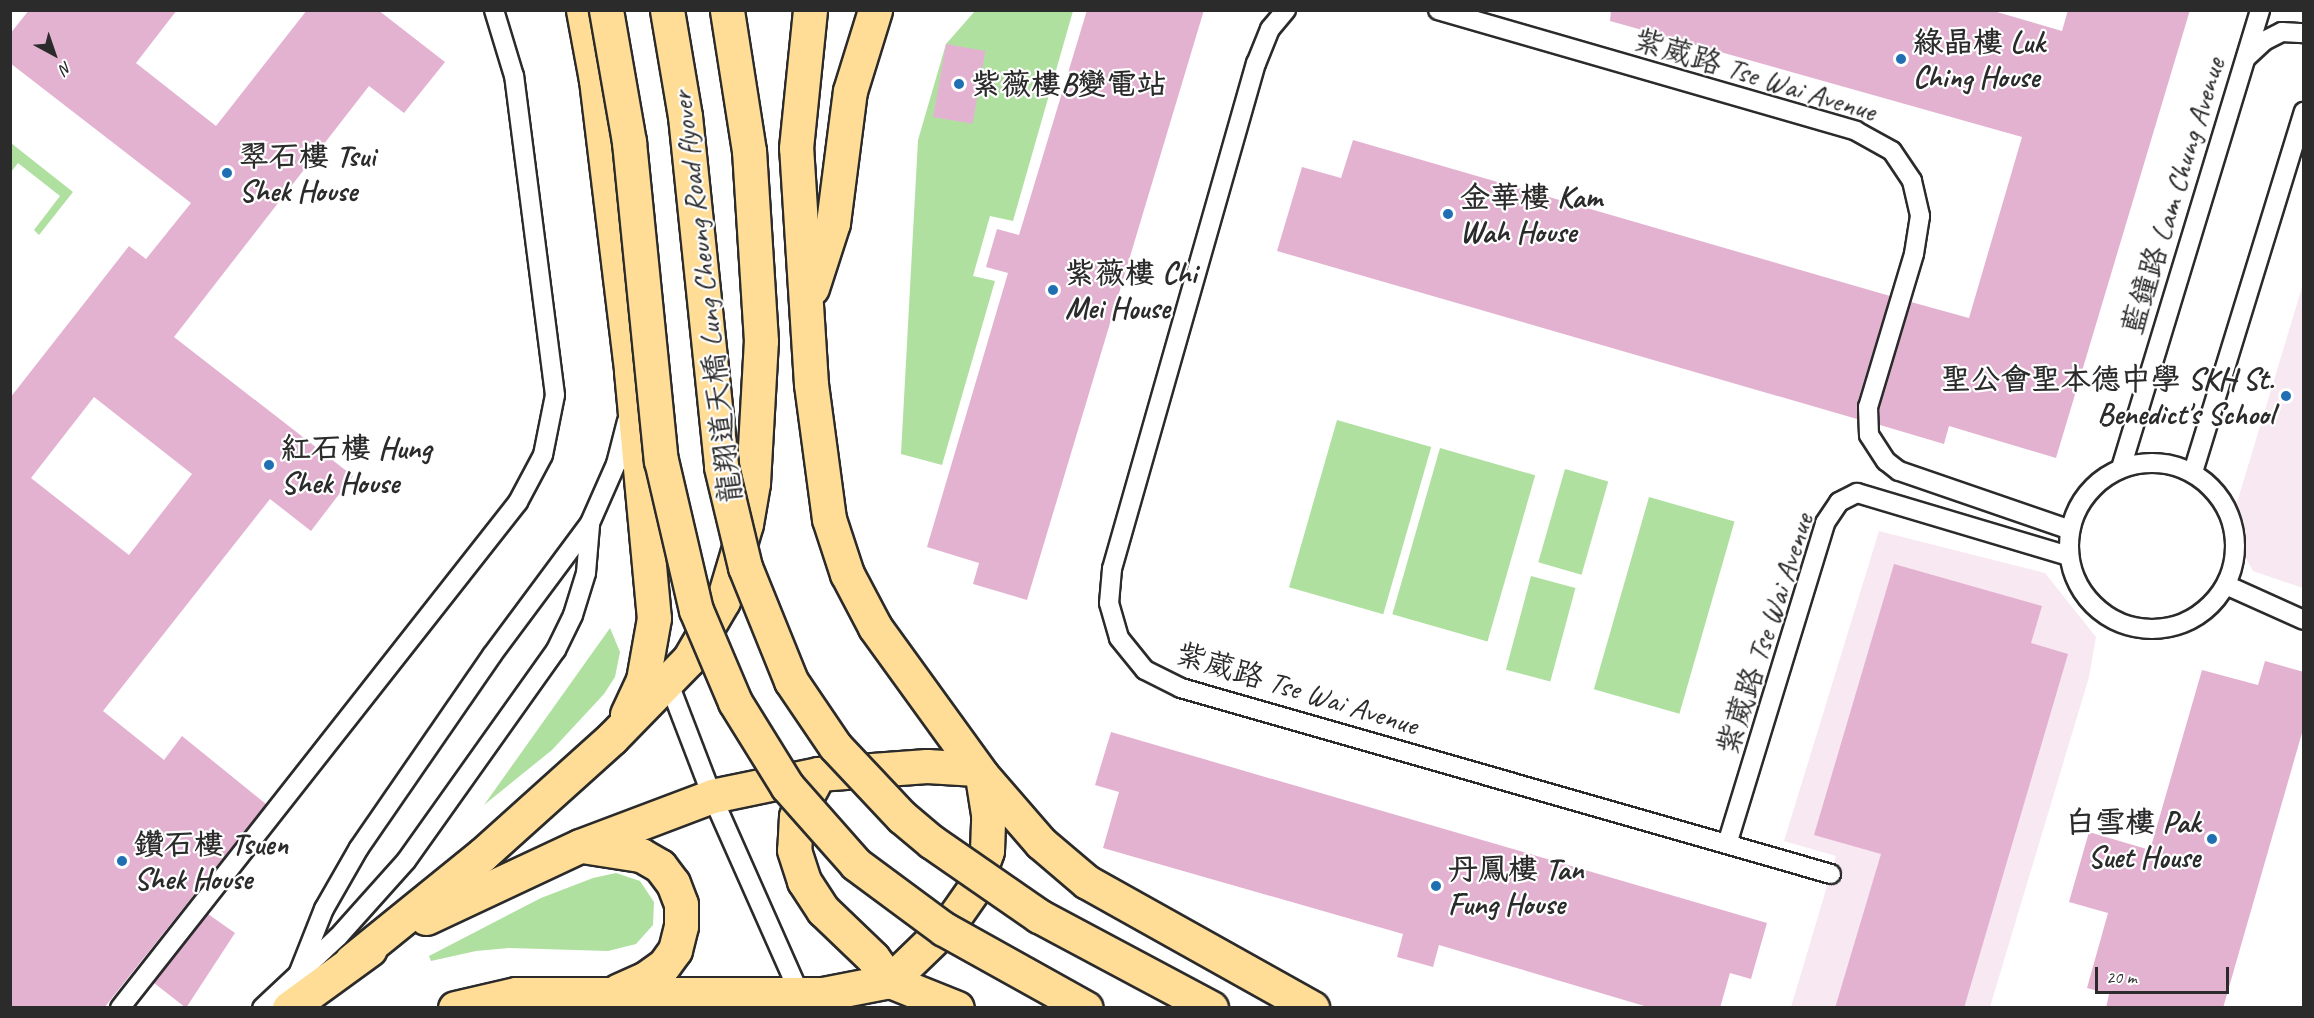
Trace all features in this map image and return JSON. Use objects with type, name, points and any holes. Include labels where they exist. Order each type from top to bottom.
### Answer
[{"type":"main road","points":[[583,10],[596,80],[631,371],[654,618],[643,680],[612,738]]},
{"type":"main road","points":[[596,80],[604,10]]},
{"type":"main road","name":"龍翔道天橋 Lung Cheung Road flyover","points":[[604,10],[629,142],[663,470],[696,610],[735,702],[787,786],[856,864],[944,929],[1086,1008]]},
{"type":"main road","name":"龍翔道天橋 Lung Cheung Road flyover","points":[[667,10],[685,116],[721,467],[745,567],[791,681],[835,746],[902,817],[932,842],[1038,916],[1211,1008]]},
{"type":"main road","points":[[289,1008],[351,961],[499,840],[612,738],[668,683],[706,633],[723,601],[746,524],[753,483],[761,341],[749,151],[727,10]]},
{"type":"main road","points":[[810,10],[796,148],[819,461],[829,519],[847,574],[875,627],[979,772],[1041,843],[1087,882],[1312,1008]]},
{"type":"main road","points":[[807,304],[833,223],[845,121],[858,60],[875,10]]},
{"type":"main road","points":[[351,961],[456,902],[580,846],[712,796],[818,774],[927,766],[979,772]]},
{"type":"main road","points":[[455,1008],[516,994],[617,991],[802,1001],[890,981],[950,923],[973,890],[987,851],[988,814],[979,772]]},
{"type":"main road","points":[[818,774],[796,816],[794,850],[804,881],[823,910],[890,981],[957,1008]]},
{"type":"main road","points":[[580,846],[641,855],[660,866],[673,883],[681,904],[681,926],[675,950],[664,965],[617,991]]},
{"type":"lane","points":[[120,1008],[518,502],[543,455],[555,394],[514,76],[494,10]]},
{"type":"lane","name":"紫葳路 Tse Wai Avenue","points":[[1286,10],[1270,29],[1256,63],[1112,569],[1109,603],[1119,638],[1145,670],[1181,688],[1728,841],[1831,874]]},
{"type":"lane","name":"紫葳路 Tse Wai Avenue","points":[[1438,10],[1856,131],[1892,151],[1912,181],[1920,216],[1914,254],[1868,407],[1869,435],[1886,461],[1899,471],[2070,530]]},
{"type":"lane","name":"藍鐘路 Lam Chung Avenue","points":[[2121,468],[2260,10]]},
{"type":"lane","points":[[2243,62],[2264,41],[2282,32],[2304,33]]},
{"type":"lane","points":[[2193,472],[2304,111]]},
{"type":"lane","points":[[299,972],[324,909],[359,848],[492,655],[590,523],[616,464],[627,425],[631,371]]},
{"type":"lane","points":[[2145,462],[2171,464],[2193,472],[2211,487],[2226,507],[2235,533],[2234,559],[2226,585],[2211,605],[2190,620],[2166,628],[2140,629],[2116,622],[2095,608],[2073,576],[2069,556],[2070,530],[2085,496],[2097,482],[2121,468],[2145,462]]},
{"type":"lane","name":"紫葳路 Tse Wai Avenue","points":[[1728,841],[1825,524],[1839,502],[1857,493],[2069,556]]},
{"type":"lane","points":[[262,1008],[338,937],[406,861],[556,650],[573,615],[586,573],[590,523]]},
{"type":"lane","points":[[2226,585],[2304,620]]},
{"type":"lane","points":[[654,618],[668,683],[712,796],[802,1001]]},
{"type":"shaded area","name":"聖公會聖本德中學 SKH St. Benedict's School","points":[[2303,284],[2303,588],[2253,571],[2239,546],[2235,509]]},
{"type":"shaded area","points":[[1879,531],[2045,573],[2096,637],[2089,677],[1990,1007],[1791,1007],[1836,856],[1784,841]]},
{"type":"green space","points":[[975,11],[1073,11],[1013,221],[990,216],[973,276],[995,281],[942,465],[901,454],[918,140],[946,44]]},
{"type":"green space","points":[[11,143],[73,192],[39,235],[34,230],[60,196],[18,163],[11,172]]},
{"type":"green space","points":[[1337,420],[1431,447],[1383,614],[1289,587]]},
{"type":"green space","points":[[1440,448],[1535,475],[1487,642],[1392,614]]},
{"type":"green space","points":[[1565,469],[1608,481],[1582,575],[1538,562]]},
{"type":"green space","points":[[1649,497],[1735,522],[1679,714],[1594,689]]},
{"type":"green space","points":[[1531,576],[1575,588],[1550,682],[1506,670]]},
{"type":"green space","points":[[610,628],[620,652],[615,677],[604,694],[552,750],[484,805]]},
{"type":"green space","points":[[616,873],[640,881],[654,902],[653,925],[636,944],[608,951],[509,948],[476,951],[431,961],[429,956],[541,898],[593,878]]},
{"type":"building","points":[[29,10],[177,10],[136,63],[216,126],[307,10],[378,10],[445,62],[404,113],[369,86],[174,337],[353,476],[311,531],[270,499],[103,711],[164,760],[182,736],[266,804],[104,1008],[10,1008],[10,398],[129,246],[146,259],[191,203],[10,63],[10,34]],"holes":[[[94,397],[192,474],[129,555],[31,478]]]},
{"type":"building","name":"紫薇樓 Chi Mei House","points":[[1087,10],[1204,10],[1027,600],[973,584],[979,563],[927,547],[1008,273],[986,267],[997,229],[1019,235]]},
{"type":"building","points":[[1611,10],[1990,10],[2062,31],[2068,10],[2190,10],[2056,458],[1949,426],[1944,444],[1880,425],[1879,408],[1911,302],[1969,318],[2022,137],[1610,21]]},
{"type":"building","name":"紫薇樓B變電站","points":[[946,44],[985,51],[973,124],[933,117]]},
{"type":"building","points":[[1353,140],[1890,296],[1857,404],[1857,419],[1277,251],[1302,167],[1341,178]]},
{"type":"building","points":[[1894,564],[2042,606],[2031,643],[2068,654],[1964,1008],[1835,1008],[1881,854],[1814,835]]},
{"type":"building","name":"白雪樓 Pak Suet House","points":[[2265,661],[2304,672],[2304,726],[2223,1008],[2106,1008],[2109,994],[2087,988],[2108,913],[2069,902],[2089,832],[2150,850],[2202,670],[2258,685]]},
{"type":"building","name":"丹鳳樓 Tan Fung House","points":[[1111,732],[1767,923],[1751,979],[1730,973],[1720,1008],[1651,1008],[1439,945],[1433,967],[1397,957],[1403,934],[1103,848],[1119,792],[1095,785]]},
{"type":"building","points":[[208,914],[235,933],[186,1008],[154,983]]},
{"type":"place","name":"綠晶樓 Luk Ching House","points":[[1901,59]]},
{"type":"place","name":"紫薇樓B變電站","points":[[959,84]]},
{"type":"place","name":"翠石樓 Tsui Shek House","points":[[227,173]]},
{"type":"place","name":"金華樓 Kam Wah House","points":[[1448,214]]},
{"type":"place","name":"紫薇樓 Chi Mei House","points":[[1053,290]]},
{"type":"place","name":"聖公會聖本德中學 SKH St. Benedict's School","points":[[2286,396]]},
{"type":"place","name":"紅石樓 Hung Shek House","points":[[269,465]]},
{"type":"place","name":"白雪樓 Pak Suet House","points":[[2212,839]]},
{"type":"place","name":"鑽石樓 Tsuen Shek House","points":[[122,861]]},
{"type":"place","name":"丹鳳樓 Tan Fung House","points":[[1436,886]]}]
